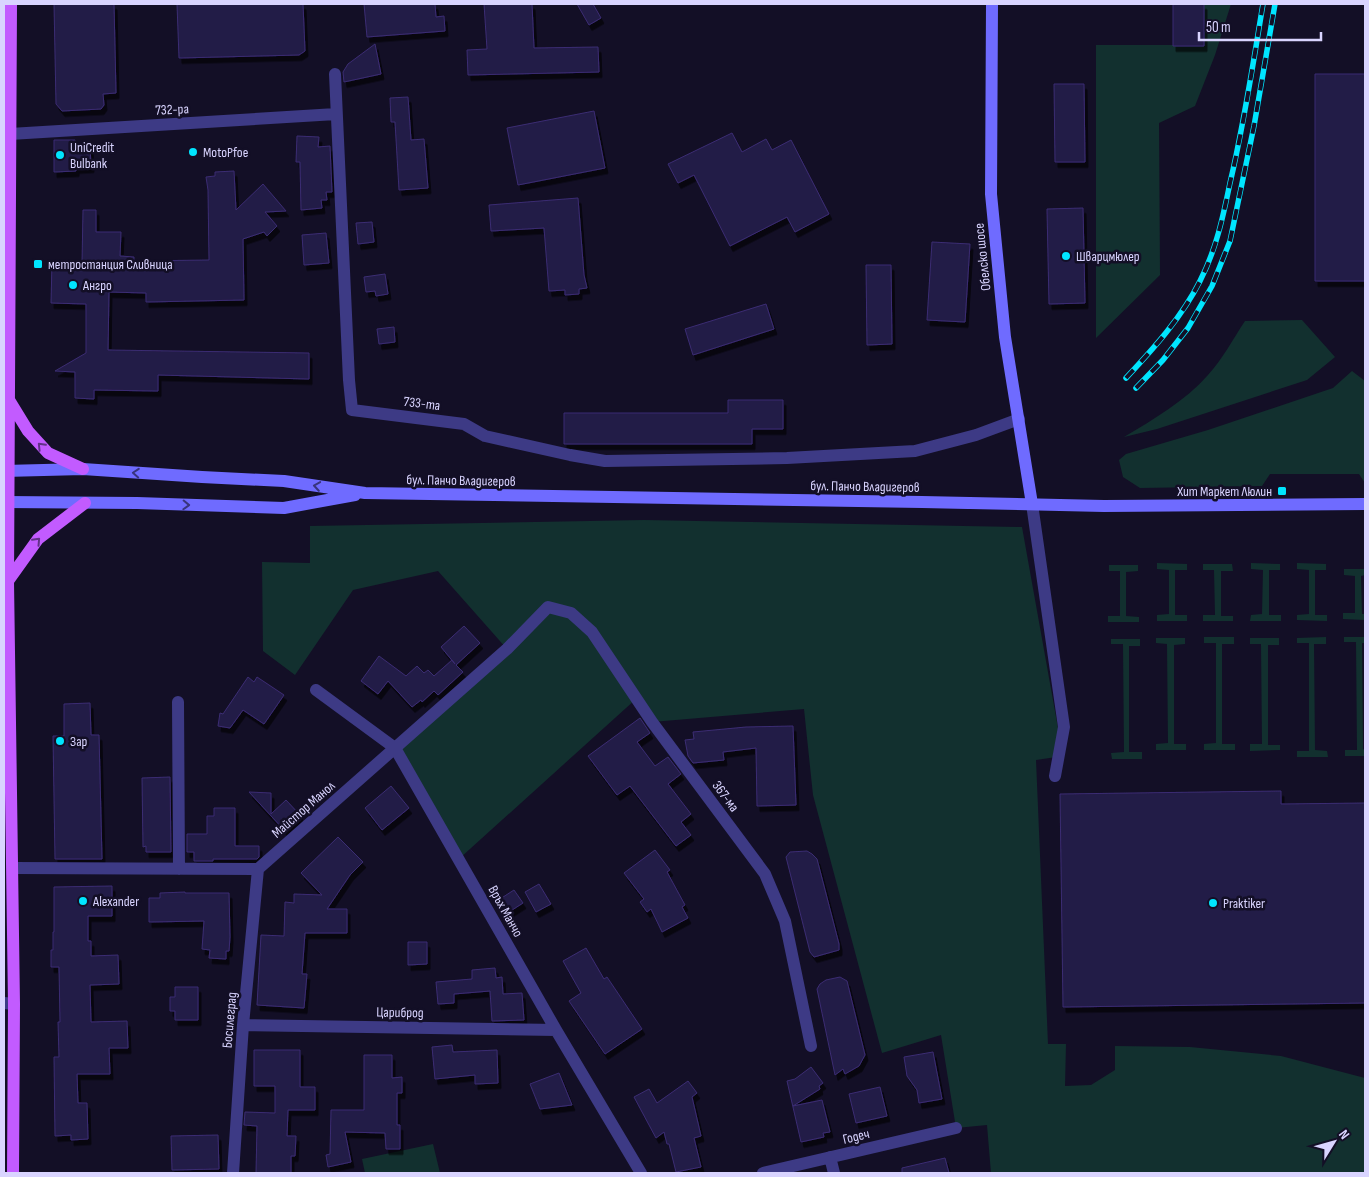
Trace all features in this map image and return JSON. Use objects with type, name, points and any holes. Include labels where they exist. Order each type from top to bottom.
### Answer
[{"type":"main road","points":[[11,4],[6,405],[6,577],[13,868],[9,1004],[14,1173]]},
{"type":"main road","points":[[6,405],[48,453],[83,469]]},
{"type":"main road","points":[[6,577],[38,539],[85,503]]},
{"type":"street","name":"Обелско шосе","points":[[992,4],[991,194],[1005,337],[1032,504]]},
{"type":"street","points":[[334,74],[336,114]]},
{"type":"street","name":"732-ра","points":[[10,134],[336,114]]},
{"type":"street","name":"733-та","points":[[336,114],[352,410],[464,424],[485,436],[606,461],[787,458],[914,451],[976,435],[1019,420]]},
{"type":"street","name":"бул. Панчо Владигеров","points":[[6,471],[83,469],[202,478],[284,481],[365,493],[1104,506],[1365,504]]},
{"type":"street","name":"бул. Панчо Владигеров","points":[[6,502],[284,508],[365,493]]},
{"type":"street","points":[[1032,504],[1064,727],[1055,776]]},
{"type":"street","name":"Майстор Манол","points":[[258,869],[507,649],[548,607]]},
{"type":"street","name":"367-ма","points":[[548,607],[571,612],[592,632],[652,722],[765,874],[785,921],[811,1046]]},
{"type":"street","name":"Връх Манчо","points":[[316,690],[396,748],[556,1030],[641,1173]]},
{"type":"street","points":[[178,702],[180,868]]},
{"type":"street","points":[[13,868],[258,869]]},
{"type":"street","name":"Босилеград","points":[[233,1173],[243,1025],[258,869]]},
{"type":"street","name":"Цариброд","points":[[243,1025],[556,1030]]},
{"type":"street","name":"Годеч","points":[[763,1173],[956,1128]]},
{"type":"street","points":[[830,1157],[834,1173]]},
{"type":"green space","points":[[1204,4],[1231,4],[1215,55],[1195,106],[1159,123],[1160,275],[1096,338],[1096,45],[1204,45]]},
{"type":"green space","points":[[1302,320],[1335,357],[1307,380],[1157,429],[1124,437],[1169,409],[1199,384],[1218,363],[1245,321]]},
{"type":"green space","points":[[1352,371],[1365,381],[1365,483],[1359,474],[1270,474],[1262,486],[1140,488],[1123,477],[1119,460],[1126,454],[1208,430],[1333,388]]},
{"type":"green space","points":[[644,520],[1022,527],[1063,756],[1036,760],[1048,1044],[1066,1044],[1065,1086],[1091,1085],[1115,1070],[1115,1046],[1190,1047],[1281,1056],[1365,1078],[1365,1173],[991,1173],[987,1125],[956,1128],[941,1035],[882,1053],[813,795],[804,709],[652,722],[636,699],[460,858],[395,748],[507,649],[438,571],[353,590],[295,675],[263,651],[262,562],[310,563],[310,526]]},
{"type":"green space","points":[[1157,563],[1187,564],[1187,570],[1175,570],[1175,615],[1187,615],[1187,621],[1157,621],[1157,615],[1169,614],[1169,570],[1157,569]]},
{"type":"green space","points":[[1251,563],[1280,564],[1280,570],[1269,570],[1269,615],[1281,615],[1281,621],[1250,621],[1251,615],[1262,614],[1263,570],[1251,569]]},
{"type":"green space","points":[[1297,563],[1326,564],[1326,570],[1315,570],[1315,615],[1327,615],[1327,621],[1297,620],[1297,615],[1309,614],[1309,570],[1297,569]]},
{"type":"green space","points":[[1203,564],[1232,564],[1233,571],[1221,571],[1221,616],[1233,616],[1233,621],[1203,621],[1203,615],[1215,615],[1214,570],[1203,570]]},
{"type":"green space","points":[[1109,565],[1138,565],[1138,571],[1126,572],[1126,616],[1139,617],[1139,622],[1108,622],[1108,616],[1120,616],[1120,571],[1109,571]]},
{"type":"green space","points":[[1344,569],[1365,569],[1365,575],[1361,576],[1362,614],[1365,614],[1365,620],[1343,619],[1343,613],[1355,613],[1355,576],[1344,575]]},
{"type":"green space","points":[[1204,637],[1234,637],[1234,644],[1222,644],[1222,744],[1235,744],[1235,750],[1204,750],[1204,744],[1216,743],[1216,643],[1204,643]]},
{"type":"green space","points":[[1326,637],[1326,644],[1314,644],[1315,750],[1327,751],[1328,757],[1297,757],[1297,751],[1309,751],[1309,643],[1297,643],[1297,638]]},
{"type":"green space","points":[[1344,637],[1365,637],[1365,643],[1362,643],[1363,749],[1365,750],[1365,756],[1345,756],[1345,750],[1357,750],[1356,642],[1344,642]]},
{"type":"green space","points":[[1156,638],[1185,638],[1185,644],[1174,645],[1174,744],[1186,744],[1186,750],[1156,750],[1156,744],[1168,743],[1167,644],[1156,643]]},
{"type":"green space","points":[[1250,638],[1279,638],[1279,645],[1268,645],[1268,745],[1280,745],[1280,750],[1250,751],[1250,744],[1262,744],[1261,644],[1250,644]]},
{"type":"green space","points":[[1111,639],[1140,639],[1140,646],[1129,646],[1129,752],[1142,752],[1142,759],[1112,759],[1111,753],[1124,752],[1123,644],[1111,644]]},
{"type":"green space","points":[[433,1144],[440,1173],[365,1173],[362,1159]]},
{"type":"building","points":[[54,4],[114,4],[116,93],[103,94],[104,105],[101,109],[62,111],[56,104]]},
{"type":"building","points":[[177,4],[303,4],[305,51],[299,55],[179,58]]},
{"type":"building","points":[[364,4],[435,4],[436,17],[444,16],[445,31],[367,37]]},
{"type":"building","points":[[484,4],[532,4],[534,48],[598,47],[599,72],[468,75],[467,50],[487,49]]},
{"type":"building","points":[[577,4],[593,4],[601,18],[589,25]]},
{"type":"building","points":[[1173,4],[1204,4],[1204,46],[1173,46]]},
{"type":"building","points":[[375,44],[381,74],[344,82],[343,72],[348,64]]},
{"type":"building","points":[[1315,74],[1365,74],[1365,281],[1315,281]]},
{"type":"building","points":[[1054,84],[1084,84],[1085,162],[1055,162]]},
{"type":"building","points":[[408,97],[411,140],[424,139],[428,188],[399,190],[395,122],[391,122],[390,98]]},
{"type":"building","points":[[594,111],[605,168],[518,185],[507,128]]},
{"type":"building","points":[[732,133],[742,152],[766,139],[772,150],[791,140],[829,214],[795,232],[787,217],[730,246],[694,175],[678,183],[668,164]]},
{"type":"building","points":[[297,136],[319,137],[318,147],[330,146],[332,192],[326,192],[327,200],[321,200],[322,208],[301,210],[300,162],[296,162]]},
{"type":"building","points":[[54,140],[75,140],[75,144],[90,144],[91,167],[76,168],[76,171],[54,172]]},
{"type":"building","points":[[234,171],[236,210],[263,184],[286,211],[265,212],[277,226],[267,236],[264,232],[243,239],[244,300],[146,302],[146,293],[109,292],[108,350],[309,353],[309,379],[158,375],[158,391],[94,390],[94,399],[75,398],[75,372],[55,371],[86,353],[86,304],[51,303],[52,263],[82,264],[83,210],[96,210],[96,232],[121,232],[120,256],[134,257],[134,261],[209,260],[208,190],[206,177],[215,176],[215,172]]},
{"type":"building","points":[[578,198],[584,275],[587,288],[579,289],[579,294],[565,295],[565,290],[549,291],[544,228],[491,231],[489,205]]},
{"type":"building","name":"Шварцмюлер","points":[[1083,208],[1085,303],[1049,304],[1047,209]]},
{"type":"building","points":[[372,222],[374,242],[358,244],[356,223]]},
{"type":"building","points":[[326,233],[329,263],[304,265],[302,235]]},
{"type":"building","points":[[932,242],[970,244],[965,322],[927,320]]},
{"type":"building","points":[[866,265],[891,265],[892,344],[867,345]]},
{"type":"building","points":[[385,274],[388,294],[376,296],[375,291],[366,292],[364,277]]},
{"type":"building","points":[[766,304],[774,329],[693,355],[685,329]]},
{"type":"building","points":[[394,327],[395,342],[379,344],[377,329]]},
{"type":"building","points":[[728,400],[783,400],[783,429],[752,429],[752,444],[564,444],[564,413],[728,413]]},
{"type":"building","points":[[464,626],[480,643],[456,665],[463,672],[438,695],[434,691],[422,702],[421,700],[412,707],[388,681],[378,694],[361,681],[379,656],[406,676],[417,666],[424,673],[428,670],[434,676],[452,660],[441,647]]},
{"type":"building","points":[[248,677],[254,682],[257,677],[284,695],[264,724],[243,710],[230,728],[218,726],[220,713],[223,714]]},
{"type":"building","points":[[90,703],[91,735],[99,735],[102,859],[55,859],[53,736],[64,736],[64,704]]},
{"type":"building","points":[[640,718],[650,733],[637,742],[655,766],[668,757],[681,774],[668,784],[691,814],[681,822],[691,835],[676,846],[630,786],[617,795],[588,756]]},
{"type":"building","points":[[793,726],[796,805],[757,806],[756,748],[723,752],[724,760],[693,763],[688,756],[685,740],[694,739],[693,732],[746,727]]},
{"type":"building","points":[[170,777],[171,852],[146,852],[146,846],[143,847],[142,778]]},
{"type":"building","points":[[391,786],[409,808],[382,830],[365,808]]},
{"type":"building","name":"Praktiker","points":[[1281,791],[1281,804],[1365,803],[1365,1003],[1063,1007],[1060,794]]},
{"type":"building","points":[[249,792],[271,793],[271,814],[286,800],[300,815],[284,830]]},
{"type":"building","points":[[214,808],[235,808],[235,846],[259,846],[259,857],[257,859],[194,861],[194,852],[187,852],[187,834],[207,834],[207,816],[214,816]]},
{"type":"building","points":[[338,837],[363,862],[350,875],[327,909],[347,909],[347,933],[305,933],[302,974],[307,974],[304,1008],[257,1005],[261,935],[284,936],[285,902],[294,903],[294,894],[322,895],[301,873]]},
{"type":"building","points":[[655,850],[670,870],[667,872],[685,905],[682,907],[688,918],[662,932],[651,909],[647,912],[640,902],[644,899],[624,873]]},
{"type":"building","points":[[807,851],[817,859],[839,944],[839,950],[814,957],[810,952],[786,857],[790,852]]},
{"type":"building","points":[[539,884],[551,904],[536,912],[525,892]]},
{"type":"building","points":[[112,886],[112,916],[88,916],[88,941],[91,941],[91,956],[118,955],[119,984],[90,985],[91,1022],[127,1021],[128,1048],[109,1048],[110,1074],[77,1074],[78,1103],[87,1103],[88,1139],[71,1140],[71,1135],[55,1136],[54,1057],[59,1057],[58,1022],[60,1022],[59,967],[51,967],[54,932],[54,887]]},
{"type":"building","points":[[514,890],[523,903],[509,912],[500,899]]},
{"type":"building","points":[[160,893],[229,893],[230,937],[229,951],[226,951],[226,959],[209,958],[210,950],[202,949],[204,921],[149,922],[149,898],[160,898]]},
{"type":"building","points":[[408,942],[427,942],[427,964],[408,965]]},
{"type":"building","points":[[586,948],[604,979],[607,977],[642,1029],[605,1054],[569,1001],[581,993],[563,961]]},
{"type":"building","points":[[495,968],[496,978],[502,977],[503,994],[522,993],[524,1020],[492,1021],[490,991],[454,994],[454,1003],[438,1004],[436,982],[472,979],[472,970]]},
{"type":"building","points":[[840,977],[847,981],[865,1055],[859,1066],[845,1074],[843,1069],[835,1075],[817,989],[826,980]]},
{"type":"building","points":[[175,987],[198,987],[198,1020],[175,1020],[175,1011],[170,1011],[170,997],[175,997]]},
{"type":"building","points":[[452,1045],[453,1052],[497,1050],[498,1083],[475,1084],[475,1075],[435,1079],[432,1047]]},
{"type":"building","points":[[254,1050],[300,1050],[300,1087],[315,1087],[315,1110],[288,1110],[287,1136],[296,1136],[295,1156],[291,1156],[291,1173],[256,1173],[257,1126],[244,1125],[245,1112],[275,1113],[275,1086],[254,1086]]},
{"type":"building","points":[[933,1052],[942,1099],[919,1103],[917,1090],[907,1076],[904,1057]]},
{"type":"building","points":[[364,1055],[392,1055],[392,1078],[402,1077],[402,1093],[397,1093],[397,1125],[400,1125],[400,1149],[386,1149],[385,1133],[345,1132],[351,1162],[328,1167],[326,1155],[330,1154],[331,1110],[364,1110]]},
{"type":"building","points":[[811,1067],[823,1083],[819,1086],[820,1089],[793,1106],[822,1100],[830,1132],[823,1133],[824,1137],[801,1142],[787,1081],[795,1079]]},
{"type":"building","points":[[559,1073],[572,1105],[540,1109],[530,1084]]},
{"type":"building","points":[[688,1081],[697,1093],[692,1097],[701,1136],[694,1138],[701,1167],[676,1172],[664,1132],[656,1138],[634,1097],[649,1089],[657,1103]]},
{"type":"building","points":[[880,1087],[887,1116],[856,1123],[849,1094]]},
{"type":"building","points":[[218,1135],[219,1169],[172,1170],[171,1136]]},
{"type":"building","points":[[945,1158],[949,1173],[902,1173],[902,1168]]},
{"type":"railway","points":[[1126,378],[1157,344],[1185,307],[1200,281],[1215,245],[1240,139],[1263,4]]},
{"type":"railway","points":[[1136,388],[1163,360],[1188,328],[1212,286],[1230,241],[1254,126],[1275,4]]},
{"type":"place","name":"MotoPfoe","points":[[193,152]]},
{"type":"place","name":"UniCredit Bulbank","points":[[60,155]]},
{"type":"place","name":"Шварцмюлер","points":[[1066,256]]},
{"type":"place","name":"метростанция Сливница","points":[[38,264]]},
{"type":"place","name":"Ангро","points":[[73,285]]},
{"type":"place","name":"Хит Маркет Люлин","points":[[1282,491]]},
{"type":"place","name":"Зар","points":[[60,741]]},
{"type":"place","name":"Alexander","points":[[83,901]]},
{"type":"place","name":"Praktiker","points":[[1213,903]]}]
